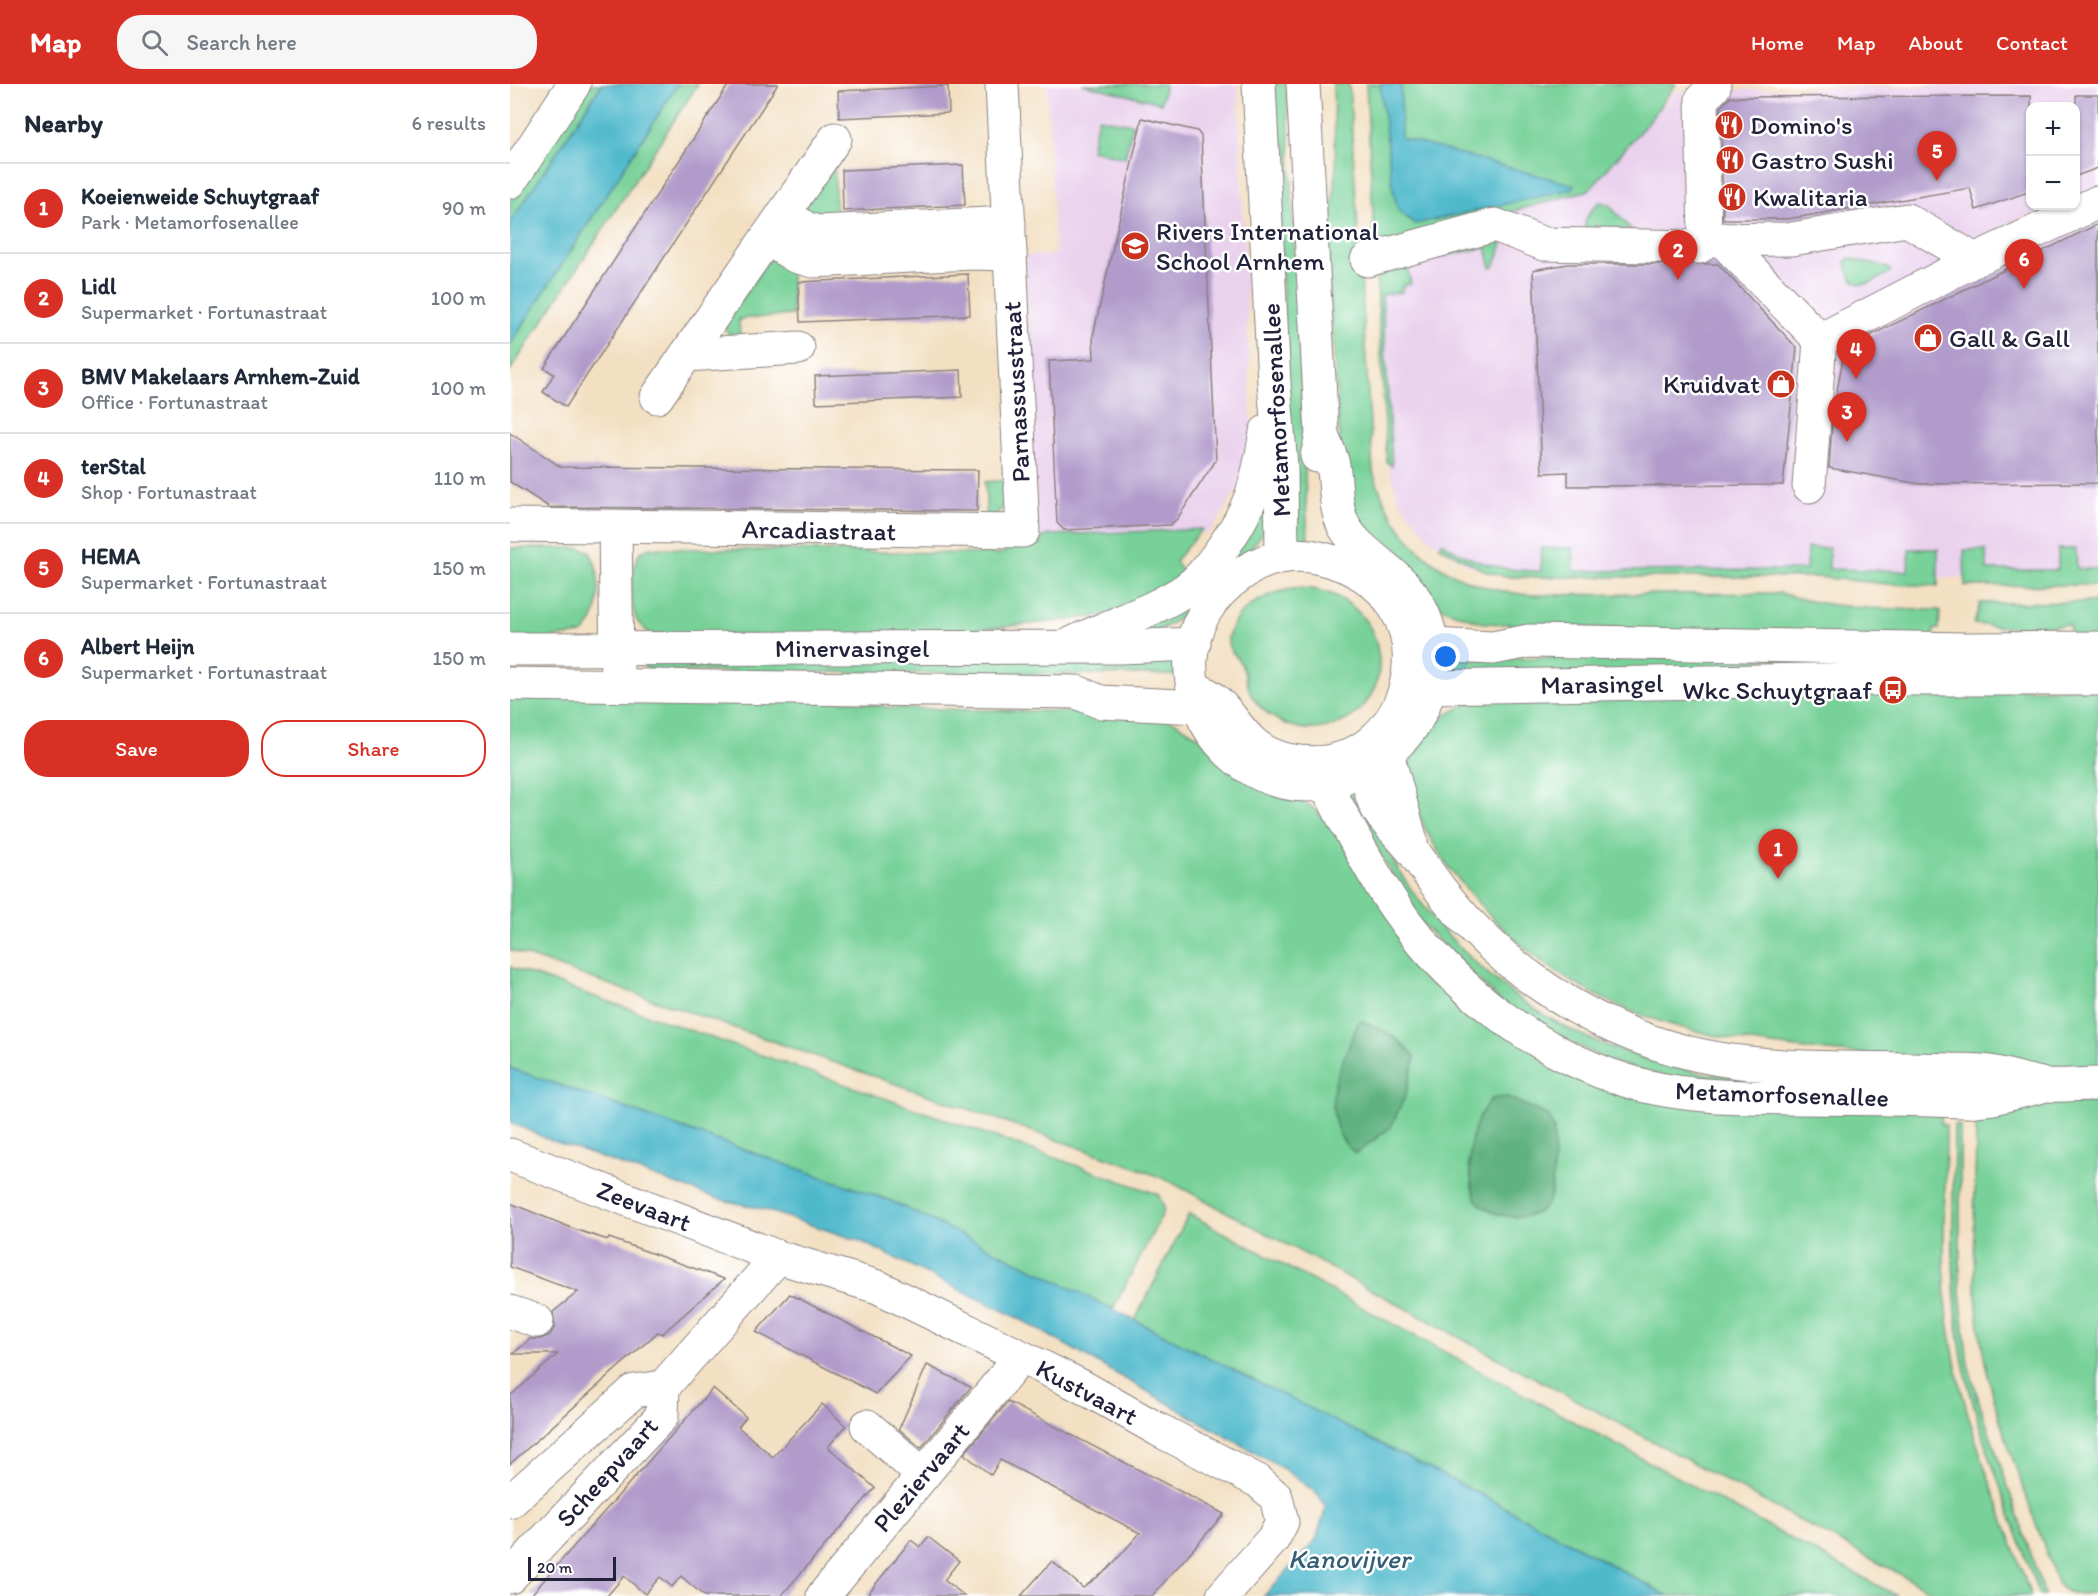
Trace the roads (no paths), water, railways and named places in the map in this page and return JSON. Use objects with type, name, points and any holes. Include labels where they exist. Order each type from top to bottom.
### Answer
[{"type":"street","points":[[512,173],[574,84]]},
{"type":"street","name":"Parnassusstraat","points":[[1002,84],[1023,531]]},
{"type":"street","name":"Metamorfosenallee","points":[[1259,84],[1274,383],[1281,466],[1282,556]]},
{"type":"street","name":"Metamorfosenallee","points":[[1303,84],[1322,435],[1314,465],[1315,484],[1329,560]]},
{"type":"street","points":[[1714,86],[1701,99],[1713,240],[1820,340]]},
{"type":"street","points":[[657,397],[836,139]]},
{"type":"street","points":[[1820,340],[1975,260],[2098,202]]},
{"type":"street","points":[[1367,261],[1495,225],[1545,244],[1699,247],[1713,240],[1792,239],[1907,220],[1975,260]]},
{"type":"street","points":[[775,226],[795,256],[813,261],[970,253],[1009,238]]},
{"type":"street","points":[[1809,486],[1820,340]]},
{"type":"street","points":[[686,355],[798,348]]},
{"type":"street","points":[[1069,645],[1164,601],[1185,590],[1202,576],[1237,529],[1250,506],[1259,476],[1274,383]]},
{"type":"street","name":"Metamorfosenallee","points":[[1322,435],[1333,463],[1339,513],[1353,537],[1409,590],[1422,634]]},
{"type":"street","name":"Arcadiastraat","points":[[510,525],[1023,531]]},
{"type":"street","points":[[615,527],[618,686]]},
{"type":"street","points":[[1282,556],[1313,556],[1329,560],[1354,569],[1377,584],[1399,613],[1422,634],[1430,687],[1426,705],[1415,723],[1373,755],[1326,785],[1290,785],[1249,768],[1221,745],[1208,728],[1196,698],[1194,644],[1208,609],[1232,580],[1255,566],[1282,556]]},
{"type":"street","name":"Marasingel","points":[[1422,634],[1494,629],[1529,641],[1966,649],[2098,648]]},
{"type":"street","points":[[1373,755],[1383,729],[1396,712],[1405,693],[1422,634]]},
{"type":"street","name":"Minervasingel","points":[[510,649],[1069,645],[1121,647],[1194,644]]},
{"type":"street","name":"Marasingel","points":[[1430,687],[1875,679],[2098,679]]},
{"type":"street","name":"Minervasingel","points":[[510,684],[1077,692],[1100,702],[1196,698]]},
{"type":"street","points":[[1196,698],[1214,697],[1241,733],[1255,746],[1272,755],[1290,760],[1325,761],[1355,751],[1373,755]]},
{"type":"street","name":"Metamorfosenallee","points":[[1373,755],[1388,767],[1413,849],[1439,890],[1467,923],[1500,954],[1535,982],[1573,1006],[1655,1042],[1685,1052],[1722,1059],[1825,1067],[1991,1072],[2048,1084],[2098,1084]]},
{"type":"street","name":"Metamorfosenallee","points":[[1326,785],[1371,870],[1396,909],[1430,952],[1507,1020],[1585,1065],[1646,1086],[1721,1097],[1966,1101],[1993,1098],[2048,1084]]},
{"type":"street","name":"Zeevaart","points":[[510,1155],[778,1257]]},
{"type":"street","name":"Kustvaart","points":[[778,1257],[878,1287],[1081,1386],[1258,1481],[1276,1497],[1282,1522],[1273,1539],[1223,1596]]},
{"type":"street","name":"Scheepvaart","points":[[510,1576],[662,1416],[663,1387],[778,1257]]},
{"type":"street","name":"Pleziervaart","points":[[823,1596],[1020,1358]]},
{"type":"street","name":"Scheepvaart","points":[[510,1502],[634,1391],[663,1387]]},
{"type":"street","points":[[867,1426],[922,1475]]},
{"type":"water","points":[[602,84],[678,84],[510,345],[510,223]]},
{"type":"water","points":[[1380,84],[1401,84],[1401,138],[1574,185],[1573,189],[1415,224],[1398,210],[1393,190]]},
{"type":"water","name":"Kanovijver","points":[[510,1068],[891,1201],[1031,1268],[1480,1494],[1668,1596],[1264,1596],[1316,1540],[1326,1507],[1318,1494],[1282,1468],[1022,1320],[860,1241],[762,1209],[718,1199],[545,1138],[510,1122]]},
{"type":"place","name":"Domino's","points":[[1729,125]]},
{"type":"place","name":"Gastro Sushi","points":[[1730,160]]},
{"type":"place","name":"HEMA","points":[[1937,181]]},
{"type":"place","name":"Kwalitaria","points":[[1732,197]]},
{"type":"place","name":"Rivers International School Arnhem","points":[[1135,246]]},
{"type":"place","name":"Lidl","points":[[1678,280]]},
{"type":"place","name":"Albert Heijn","points":[[2024,289]]},
{"type":"place","name":"Gall & Gall","points":[[1928,338]]},
{"type":"place","name":"terStal","points":[[1856,379]]},
{"type":"place","name":"Kruidvat","points":[[1781,384]]},
{"type":"place","name":"BMV Makelaars Arnhem-Zuid","points":[[1847,442]]},
{"type":"place","name":"Wkc Schuytgraaf","points":[[1893,690]]},
{"type":"place","name":"Koeienweide Schuytgraaf","points":[[1778,879]]}]
